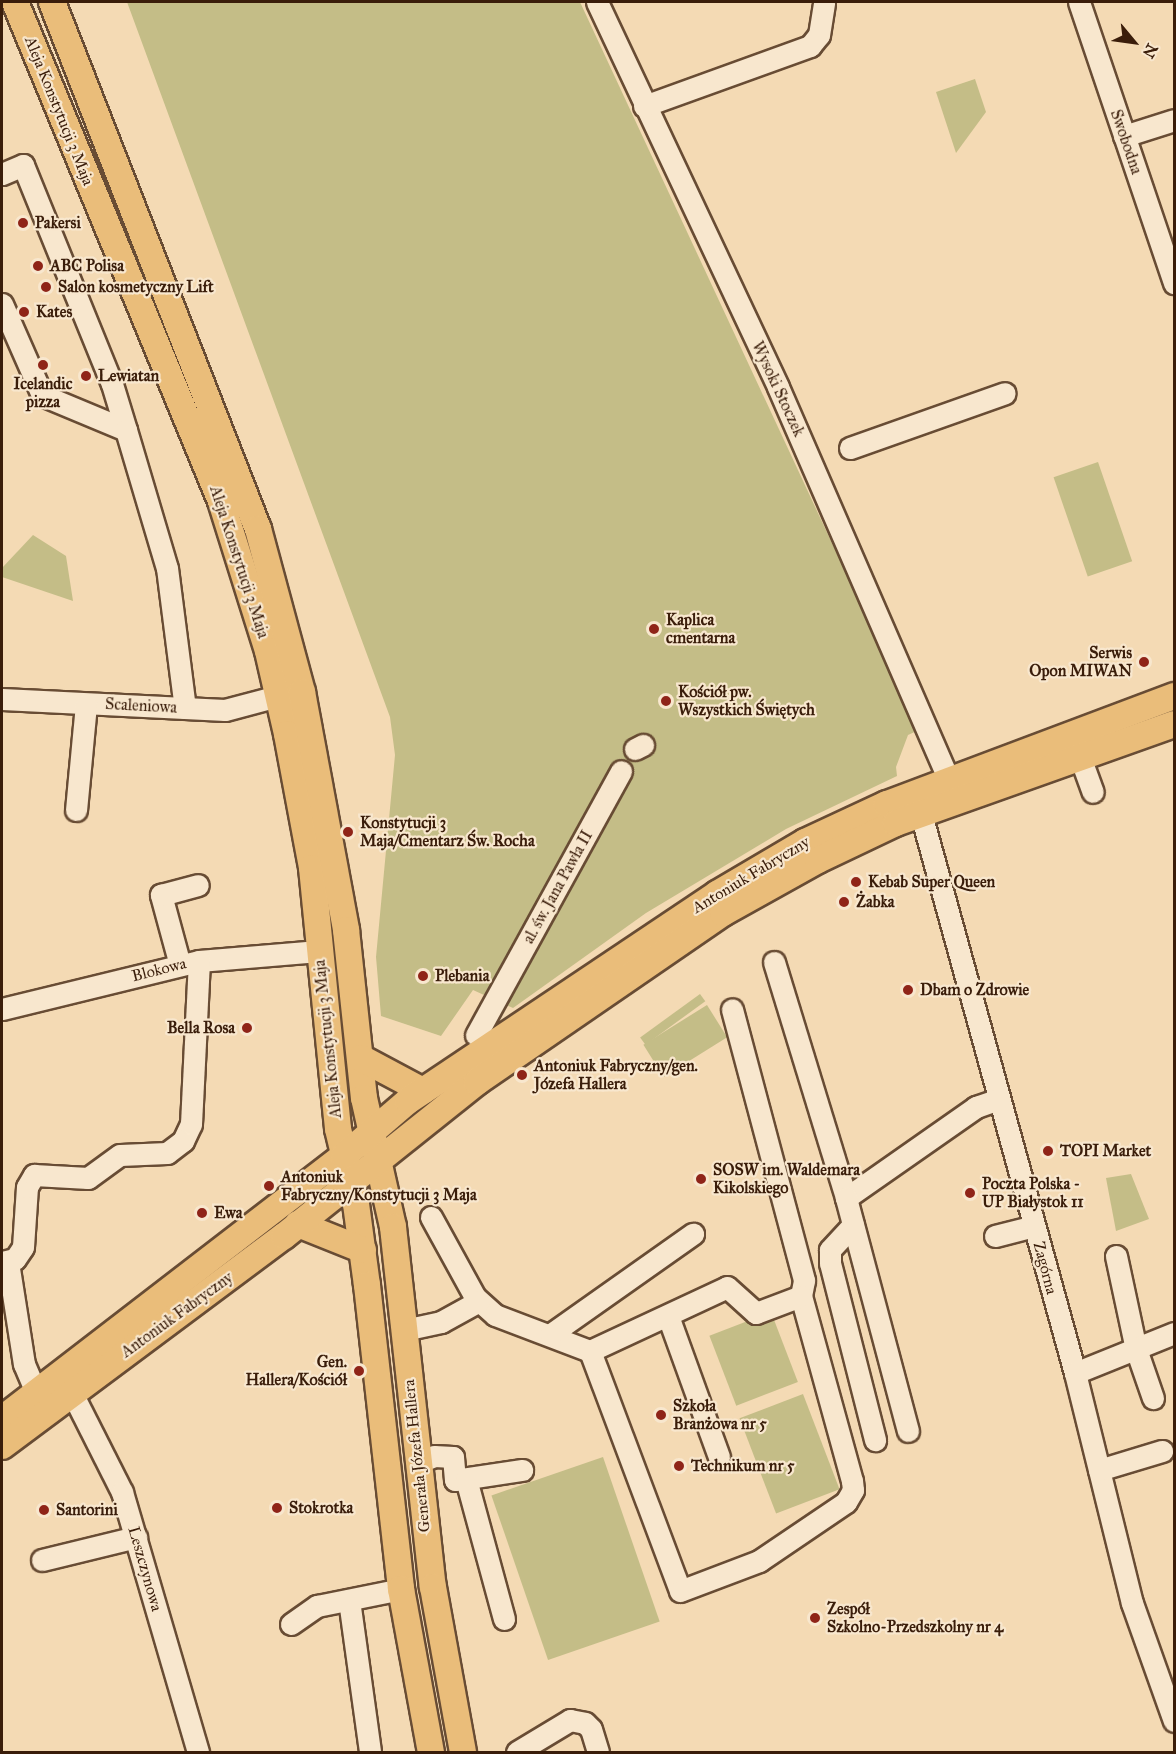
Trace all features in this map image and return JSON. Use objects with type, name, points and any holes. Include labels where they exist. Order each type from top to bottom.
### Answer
[{"type":"main road","name":"Aleja Konstytucji 3 Maja","points":[[15,2],[221,501],[278,696],[310,857],[334,1101],[350,1183]]},
{"type":"main road","name":"Aleja Konstytucji 3 Maja","points":[[52,2],[258,529],[302,692],[327,813],[351,961],[369,1131],[378,1158]]},
{"type":"main road","points":[[42,69],[73,57]]},
{"type":"main road","name":"Antoniuk Fabryczny","points":[[2,1446],[291,1230],[350,1183],[470,1072],[638,945],[805,842],[887,804],[1174,696]]},
{"type":"main road","name":"Antoniuk Fabryczny","points":[[2,1419],[344,1156],[369,1131],[423,1091],[470,1072],[723,913],[818,860],[921,814],[1174,724]]},
{"type":"main road","points":[[361,1058],[423,1091]]},
{"type":"main road","name":"Generała Józefa Hallera","points":[[378,1158],[400,1283],[417,1463],[433,1587],[463,1752]]},
{"type":"main road","name":"Generała Józefa Hallera","points":[[350,1183],[363,1250],[401,1589],[430,1752]]},
{"type":"main road","points":[[268,1215],[291,1230],[363,1250]]},
{"type":"main road","points":[[367,1285],[400,1283]]},
{"type":"street","name":"Wysoki Stoczek","points":[[597,2],[778,387],[949,781]]},
{"type":"street","points":[[644,106],[810,46],[819,35],[825,2]]},
{"type":"street","name":"Swobodna","points":[[1079,2],[1174,283]]},
{"type":"street","points":[[1124,136],[1174,120]]},
{"type":"street","points":[[2,174],[23,165],[112,384],[167,568],[185,708]]},
{"type":"street","points":[[2,304],[42,395],[126,430]]},
{"type":"street","points":[[850,448],[1005,393]]},
{"type":"street","name":"Scaleniowa","points":[[2,699],[225,710],[278,696]]},
{"type":"street","points":[[76,810],[86,704]]},
{"type":"street","points":[[1080,757],[1092,792]]},
{"type":"street","name":"al. św. Jana Pawła II","points":[[476,1035],[621,771]]},
{"type":"street","name":"Zagórna","points":[[921,814],[1075,1373],[1132,1603],[1174,1721]]},
{"type":"street","points":[[36,1392],[24,1364],[5,1262],[23,1247],[27,1187],[34,1175],[88,1178],[120,1155],[167,1153],[183,1141],[190,1124],[190,963],[161,895],[198,885]]},
{"type":"street","name":"Blokowa","points":[[2,1009],[190,963],[319,951]]},
{"type":"street","points":[[774,963],[846,1198],[908,1431]]},
{"type":"street","points":[[431,1217],[479,1301],[495,1315],[551,1334],[590,1352],[680,1591],[759,1562],[846,1502],[853,1490],[801,1296],[804,1280],[732,1009]]},
{"type":"street","points":[[846,1198],[976,1107],[999,1099]]},
{"type":"street","points":[[852,1225],[830,1250],[830,1263],[875,1440]]},
{"type":"street","points":[[995,1236],[1034,1226]]},
{"type":"street","points":[[551,1334],[693,1234]]},
{"type":"street","points":[[1116,1256],[1136,1350],[1153,1398]]},
{"type":"street","points":[[590,1352],[727,1287],[756,1313],[801,1296]]},
{"type":"street","points":[[404,1330],[441,1322],[479,1301]]},
{"type":"street","points":[[668,1316],[719,1456]]},
{"type":"street","points":[[1075,1373],[1174,1333]]},
{"type":"street","name":"Leszczynowa","points":[[72,1393],[114,1470],[198,1752]]},
{"type":"street","points":[[1099,1470],[1162,1450]]},
{"type":"street","points":[[417,1463],[434,1456],[453,1457],[455,1480],[522,1470]]},
{"type":"street","points":[[466,1479],[504,1619]]},
{"type":"street","points":[[42,1560],[135,1537]]},
{"type":"street","points":[[291,1624],[316,1606],[401,1589]]},
{"type":"street","points":[[349,1600],[364,1727],[370,1752]]},
{"type":"street","points":[[516,1752],[570,1720],[585,1723],[591,1729],[598,1752]]},
{"type":"shaded area","points":[[127,2],[580,2],[919,730],[908,735],[896,767],[897,776],[786,829],[646,913],[513,1008],[473,990],[441,1036],[381,1016],[376,957],[395,755],[390,717]]},
{"type":"shaded area","points":[[975,79],[986,112],[956,153],[936,92]]},
{"type":"shaded area","points":[[1098,462],[1132,561],[1088,577],[1054,477]]},
{"type":"shaded area","points":[[33,535],[66,556],[73,601],[2,577],[2,568]]},
{"type":"shaded area","points":[[700,994],[705,1001],[645,1045],[640,1037]]},
{"type":"shaded area","points":[[707,1005],[727,1037],[664,1077],[643,1045]]},
{"type":"shaded area","points":[[1131,1174],[1149,1219],[1116,1231],[1106,1178]]},
{"type":"shaded area","points":[[771,1312],[798,1382],[736,1406],[709,1336]]},
{"type":"shaded area","points":[[803,1394],[840,1489],[776,1514],[740,1418]]},
{"type":"shaded area","points":[[603,1457],[660,1622],[548,1660],[491,1495]]},
{"type":"place","name":"Pakersi","points":[[23,223]]},
{"type":"place","name":"ABC Polisa","points":[[38,266]]},
{"type":"place","name":"Salon kosmetyczny Lift","points":[[46,287]]},
{"type":"place","name":"Kates","points":[[24,312]]},
{"type":"place","name":"Icelandic pizza","points":[[43,365]]},
{"type":"place","name":"Lewiatan","points":[[86,376]]},
{"type":"place","name":"Kaplica cmentarna","points":[[654,629]]},
{"type":"place","name":"Serwis Opon MIWAN","points":[[1144,662]]},
{"type":"place","name":"Kościół pw. Wszystkich Świętych","points":[[666,701]]},
{"type":"place","name":"Konstytucji 3 Maja/Cmentarz Św. Rocha","points":[[348,832]]},
{"type":"place","name":"Kebab Super Queen","points":[[856,882]]},
{"type":"place","name":"Żabka","points":[[844,902]]},
{"type":"place","name":"Plebania","points":[[423,976]]},
{"type":"place","name":"Dbam o Zdrowie","points":[[908,990]]},
{"type":"place","name":"Bella Rosa","points":[[247,1028]]},
{"type":"place","name":"Antoniuk Fabryczny/gen. Józefa Hallera","points":[[522,1075]]},
{"type":"place","name":"TOPI Market","points":[[1048,1151]]},
{"type":"place","name":"SOSW im. Waldemara Kikolskiego","points":[[701,1179]]},
{"type":"place","name":"Antoniuk Fabryczny/Konstytucji 3 Maja","points":[[269,1186]]},
{"type":"place","name":"Poczta Polska - UP Białystok 11","points":[[970,1193]]},
{"type":"place","name":"Ewa","points":[[202,1213]]},
{"type":"place","name":"Gen. Hallera/Kościół","points":[[359,1371]]},
{"type":"place","name":"Szkoła Branżowa nr 5","points":[[661,1415]]},
{"type":"place","name":"Technikum nr 5","points":[[679,1466]]},
{"type":"place","name":"Stokrotka","points":[[277,1508]]},
{"type":"place","name":"Santorini","points":[[44,1510]]},
{"type":"place","name":"Zespół Szkolno-Przedszkolny nr 4","points":[[815,1618]]}]
